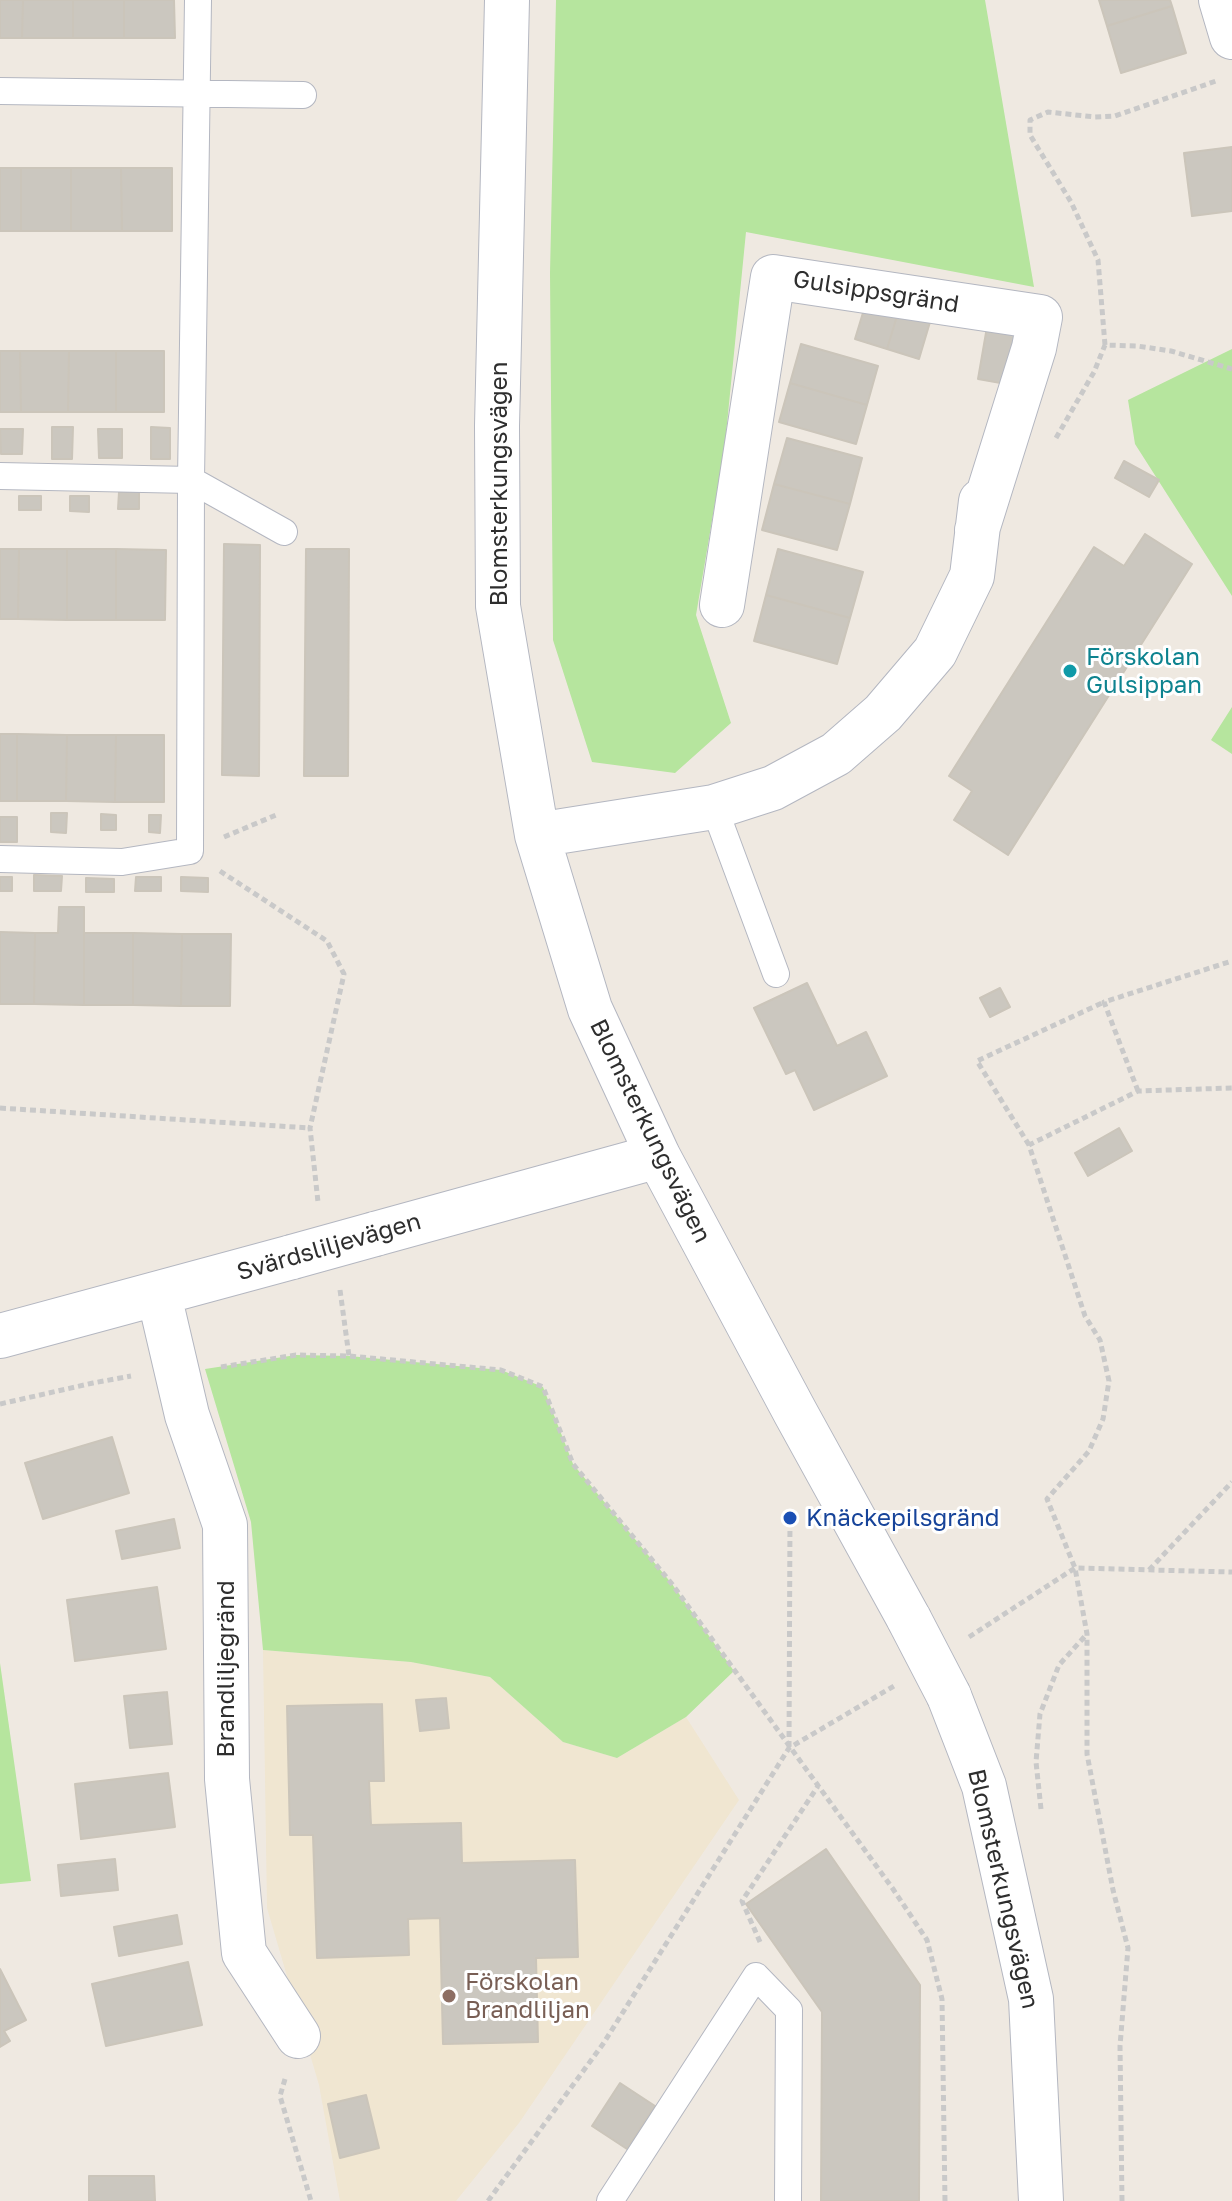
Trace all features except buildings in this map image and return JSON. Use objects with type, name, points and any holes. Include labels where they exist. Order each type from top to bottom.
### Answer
[{"type":"street","name":"Blomsterkungsvägen","points":[[507,0],[497,426],[498,606],[537,835],[590,1009],[658,1156],[949,1696],[984,1786],[1031,1999],[1041,2201]]},
{"type":"street","points":[[1221,0],[1232,37]]},
{"type":"street","name":"Gulsippsgränd","points":[[537,835],[714,807],[773,788],[836,754],[883,713],[935,652],[972,576],[980,510],[1034,348],[1040,317],[773,277],[722,605]]},
{"type":"street","name":"Svärdsliljevägen","points":[[0,1336],[159,1295],[658,1156]]},
{"type":"street","name":"Brandliljegränd","points":[[159,1295],[187,1415],[225,1525],[227,1779],[244,1953],[298,2036]]},
{"type":"lane","points":[[0,859],[122,862],[190,851],[191,480],[198,0]]},
{"type":"lane","points":[[0,91],[303,95]]},
{"type":"lane","points":[[0,476],[191,480],[284,532]]},
{"type":"lane","points":[[714,807],[776,974]]},
{"type":"lane","points":[[610,2201],[756,1976],[789,2010],[788,2201]]},
{"type":"path","points":[[1050,449],[1094,372],[1105,345],[1098,260],[1071,202],[1030,135],[1030,120],[1048,112],[1115,116],[1221,80]]},
{"type":"path","points":[[1105,345],[1171,351],[1232,369]]},
{"type":"path","points":[[190,851],[276,815]]},
{"type":"path","points":[[0,1108],[310,1128],[344,974],[327,941],[190,851]]},
{"type":"path","points":[[1122,2201],[1120,2046],[1128,1948],[1113,1890],[1087,1754],[1087,1634],[1075,1568],[1047,1499],[1089,1451],[1103,1419],[1109,1381],[1100,1340],[1085,1316],[1029,1145],[977,1061],[1104,1002],[1232,961]]},
{"type":"path","points":[[1104,1002],[1138,1091]]},
{"type":"path","points":[[1029,1145],[1138,1091],[1232,1088]]},
{"type":"path","points":[[0,1404],[93,1383],[177,1369],[205,1369],[296,1355],[349,1356],[501,1370],[543,1387],[573,1464],[672,1584],[927,1940],[942,1999],[945,2201]]},
{"type":"path","points":[[1149,1570],[1232,1482]]},
{"type":"path","points":[[789,1748],[790,1518]]},
{"type":"path","points":[[967,1639],[1075,1568],[1232,1572]]},
{"type":"path","points":[[1041,1809],[1036,1762],[1040,1714],[1059,1665],[1087,1634]]},
{"type":"path","points":[[488,2201],[603,2044],[789,1748],[903,1680]]},
{"type":"path","points":[[768,1988],[772,1967],[742,1901],[818,1786]]},
{"type":"path","points":[[298,2036],[280,2096],[311,2201]]},
{"type":"shaded area","name":"Förskolan Brandliljan","points":[[263,1650],[412,1662],[490,1677],[563,1742],[617,1758],[686,1717],[739,1800],[519,2123],[456,2201],[340,2201],[319,2085],[267,1908]]},
{"type":"green space","points":[[556,0],[985,0],[1034,287],[746,232],[725,444],[696,615],[731,723],[675,773],[592,762],[553,640],[550,273]]},
{"type":"green space","points":[[1232,349],[1232,596],[1135,444],[1128,400]]},
{"type":"green space","points":[[1232,707],[1232,754],[1211,740]]},
{"type":"green space","points":[[296,1355],[349,1356],[501,1370],[543,1387],[573,1464],[672,1584],[734,1671],[686,1717],[617,1758],[563,1742],[490,1677],[411,1662],[263,1650],[251,1522],[205,1369]]},
{"type":"green space","points":[[0,1663],[31,1881],[0,1884]]},
{"type":"place","name":"Förskolan Gulsippan","points":[[1070,671]]},
{"type":"place","name":"Knäckepilsgränd","points":[[790,1518]]},
{"type":"place","name":"Förskolan Brandliljan","points":[[449,1996]]}]
